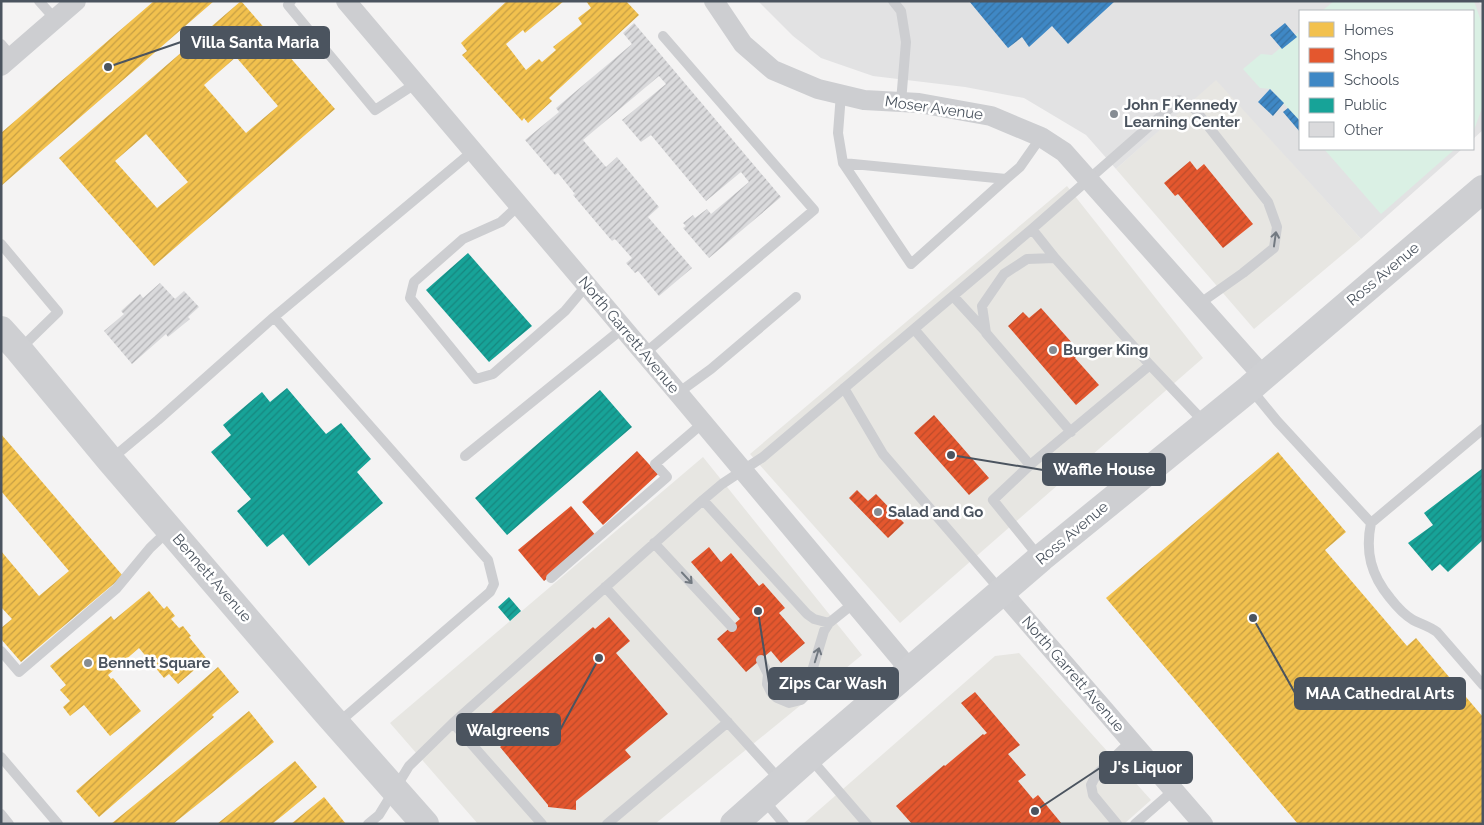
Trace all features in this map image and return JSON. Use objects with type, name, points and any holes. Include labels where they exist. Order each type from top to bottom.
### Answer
[{"type":"main road","name":"Ross Avenue","points":[[734,824],[809,757],[1041,558],[1257,382],[1483,189]]},
{"type":"main road","name":"Bennett Avenue","points":[[6,337],[170,530],[425,824]]},
{"type":"street","points":[[5,56],[76,1]]},
{"type":"street","name":"North Garrett Avenue","points":[[346,1],[910,670]]},
{"type":"street","name":"Moser Avenue","points":[[714,1],[743,44],[773,70],[818,89],[864,100],[919,103],[991,116],[1041,137],[1064,152],[1199,304],[1257,382]]},
{"type":"street","name":"North Garrett Avenue","points":[[1002,592],[1204,824]]},
{"type":"lane","points":[[39,1],[55,19]]},
{"type":"lane","points":[[291,1],[288,5],[375,110],[415,84]]},
{"type":"lane","points":[[892,1],[901,11],[906,42],[901,102]]},
{"type":"lane","points":[[644,354],[814,210],[663,36]]},
{"type":"lane","points":[[841,94],[838,133],[843,162],[911,264],[1020,167],[1041,137]]},
{"type":"lane","points":[[368,824],[379,815],[409,766],[454,723],[654,543],[722,484],[763,457],[914,330],[1179,100],[1193,107],[1268,202],[1277,227],[1274,248],[1199,304]]},
{"type":"lane","points":[[110,460],[274,317],[472,151]]},
{"type":"lane","points":[[843,162],[1006,179]]},
{"type":"lane","points":[[518,206],[501,222],[463,239],[414,282],[410,298],[476,379],[493,374],[565,311],[586,286]]},
{"type":"lane","points":[[1032,229],[1055,258],[1205,424]]},
{"type":"lane","points":[[1,244],[58,312],[6,337]]},
{"type":"lane","points":[[986,333],[982,306],[1004,274],[1027,259],[1055,258]]},
{"type":"lane","points":[[678,393],[710,369],[796,296]]},
{"type":"lane","points":[[953,296],[1071,432]]},
{"type":"lane","points":[[274,317],[488,560],[494,584],[490,592],[337,724]]},
{"type":"lane","points":[[465,456],[622,329]]},
{"type":"lane","points":[[914,330],[1030,465]]},
{"type":"lane","points":[[1041,558],[993,500],[1030,465],[1150,365]]},
{"type":"lane","points":[[1257,382],[1277,421],[1371,523]]},
{"type":"lane","points":[[844,388],[883,454],[1002,592]]},
{"type":"lane","points":[[551,578],[667,477],[655,464],[703,423]]},
{"type":"lane","points":[[1483,429],[1371,523],[1368,537],[1370,562],[1380,586],[1400,611],[1437,632],[1483,685]]},
{"type":"lane","points":[[703,500],[807,614],[814,620],[829,623]]},
{"type":"lane","points":[[1,651],[19,672],[116,589],[150,548],[170,530]]},
{"type":"lane","points":[[654,543],[732,627]]},
{"type":"lane","points":[[605,587],[728,722],[772,790],[784,824]]},
{"type":"lane","points":[[761,660],[768,674],[767,684],[777,698],[789,703],[801,700],[809,692],[812,672],[824,631],[829,623],[854,603]]},
{"type":"lane","points":[[607,824],[728,722]]},
{"type":"lane","points":[[454,723],[542,824]]},
{"type":"lane","points":[[1117,824],[1093,795],[1091,785],[1096,775],[1131,741]]},
{"type":"lane","points":[[1,757],[58,824]]},
{"type":"lane","points":[[809,757],[866,824]]},
{"type":"lane","points":[[1135,824],[1174,790]]},
{"type":"lane","points":[[1,814],[9,824]]},
{"type":"shaded area","name":"John F Kennedy Learning Center","points":[[758,1],[1478,1],[1483,7],[1483,130],[1474,138],[1474,10],[1299,10],[1299,150],[1461,150],[1361,239],[1216,80],[1116,169],[1086,135],[1024,98],[965,87],[873,76],[821,58],[793,36]]},
{"type":"shaded area","points":[[1216,79],[1361,239],[1254,329],[1116,169]]},
{"type":"shaded area","points":[[1067,186],[1203,358],[900,623],[750,454]]},
{"type":"shaded area","points":[[703,457],[862,655],[655,824],[478,824],[390,723]]},
{"type":"shaded area","points":[[1019,653],[1151,800],[1124,824],[803,824],[995,656]]},
{"type":"green space","points":[[1334,1],[1474,1],[1483,27],[1483,105],[1474,130],[1474,10],[1323,10]]},
{"type":"green space","points":[[1299,32],[1299,121],[1271,89],[1260,88],[1243,69],[1261,54],[1272,55]]},
{"type":"green space","points":[[1325,150],[1454,150],[1381,214]]},
{"type":"building: Homes","points":[[154,1],[214,1],[1,186],[1,133]]},
{"type":"building: Homes","points":[[241,1],[335,109],[154,266],[59,158]],"holes":[[[236,57],[278,106],[246,133],[204,85]],[[146,134],[188,182],[157,208],[115,161]]]},
{"type":"building: Homes","points":[[507,1],[564,1],[525,33],[523,30],[506,44],[526,70],[539,59],[542,62],[556,50],[553,47],[582,24],[578,18],[591,8],[586,1],[626,1],[639,15],[549,98],[552,101],[528,123],[524,118],[522,121],[462,55],[467,51],[461,43]]},
{"type":"building: Homes","points":[[1,434],[123,576],[21,662],[1,639],[1,628],[12,619],[1,607],[1,551],[39,596],[69,571],[1,491]]},
{"type":"building: Homes","points":[[1278,452],[1346,532],[1325,550],[1407,646],[1416,638],[1483,717],[1483,824],[1298,824],[1106,598]]},
{"type":"building: Homes","name":"Bennett Square","points":[[149,591],[164,609],[167,606],[175,616],[171,619],[179,628],[183,626],[191,636],[189,637],[207,659],[178,684],[169,674],[164,678],[139,648],[108,675],[111,679],[113,678],[141,711],[110,736],[84,705],[70,716],[63,707],[70,701],[60,690],[66,685],[50,666],[111,616],[114,620]]},
{"type":"building: Homes","points":[[218,667],[239,692],[212,715],[214,717],[99,817],[76,791]]},
{"type":"building: Homes","points":[[249,711],[274,742],[213,792],[173,824],[111,824]]},
{"type":"building: Homes","points":[[295,761],[317,787],[287,812],[272,824],[217,824]]},
{"type":"building: Homes","points":[[324,797],[346,824],[291,824]]},
{"type":"building: Shops","points":[[1190,161],[1197,170],[1204,164],[1253,224],[1223,248],[1178,194],[1175,196],[1164,183]]},
{"type":"building: Shops","points":[[1041,308],[1081,353],[1075,358],[1099,385],[1076,405],[1008,326],[1023,312],[1029,318]]},
{"type":"building: Shops","points":[[934,415],[989,478],[969,495],[914,433]]},
{"type":"building: Shops","points":[[637,451],[658,474],[603,525],[582,502]]},
{"type":"building: Shops","name":"Salad and Go","points":[[857,490],[868,501],[876,494],[904,523],[888,538],[849,498]]},
{"type":"building: Shops","points":[[571,506],[597,537],[544,581],[518,550]]},
{"type":"building: Shops","points":[[709,547],[721,562],[731,553],[759,586],[763,583],[785,608],[779,613],[805,643],[781,663],[771,651],[746,672],[717,639],[740,619],[691,562]]},
{"type":"building: Shops","points":[[609,617],[630,641],[616,653],[668,714],[625,750],[631,757],[576,801],[576,810],[548,807],[500,747],[505,743],[484,719],[593,627],[595,629]]},
{"type":"building: Shops","points":[[975,692],[1020,745],[1008,754],[1026,775],[1018,781],[1033,799],[1038,795],[1062,824],[912,824],[896,806],[944,765],[983,734],[987,733],[961,703]]},
{"type":"building: Schools","points":[[969,1],[1115,1],[1068,44],[1052,26],[1029,47],[1022,37],[1008,48]]},
{"type":"building: Schools","points":[[1285,23],[1297,37],[1282,49],[1270,35]]},
{"type":"building: Schools","points":[[1270,89],[1284,103],[1273,116],[1258,102]]},
{"type":"building: Schools","points":[[1288,108],[1299,120],[1299,131],[1283,112]]},
{"type":"building: Public","points":[[468,253],[532,326],[489,362],[426,290]]},
{"type":"building: Public","points":[[287,388],[326,434],[341,423],[371,459],[357,472],[383,503],[309,566],[283,534],[267,547],[237,511],[251,499],[211,452],[231,435],[223,425],[262,392],[270,402]]},
{"type":"building: Public","points":[[600,390],[632,427],[507,535],[475,498]]},
{"type":"building: Public","points":[[1483,468],[1483,540],[1448,572],[1440,564],[1432,571],[1408,543],[1433,525],[1424,513]]},
{"type":"building: Public","points":[[509,597],[521,611],[510,621],[498,607]]},
{"type":"building: Other","points":[[634,23],[781,197],[709,258],[683,228],[686,226],[683,223],[693,215],[695,218],[707,209],[711,214],[749,182],[741,172],[706,201],[651,135],[641,142],[622,120],[666,84],[659,76],[583,140],[606,167],[617,157],[659,207],[648,217],[692,268],[659,296],[638,271],[635,273],[626,263],[632,258],[615,239],[612,241],[573,195],[575,194],[558,173],[555,175],[525,140],[559,112],[556,108],[632,44],[623,33]]},
{"type":"building: Other","points":[[160,283],[175,299],[184,291],[199,307],[188,317],[190,319],[168,337],[166,334],[132,364],[104,331],[124,314],[121,311],[140,294],[143,298]]},
{"type":"place","name":"Villa Santa Maria","points":[[108,67]]},
{"type":"place","name":"John F Kennedy Learning Center","points":[[1114,114]]},
{"type":"place","name":"Burger King","points":[[1053,350]]},
{"type":"place","name":"Waffle House","points":[[951,455]]},
{"type":"place","name":"Salad and Go","points":[[878,512]]},
{"type":"place","name":"Zips Car Wash","points":[[758,611]]},
{"type":"place","name":"MAA Cathedral Arts","points":[[1253,618]]},
{"type":"place","name":"Walgreens","points":[[599,658]]},
{"type":"place","name":"Bennett Square","points":[[88,663]]},
{"type":"place","name":"J's Liquor","points":[[1035,811]]}]
